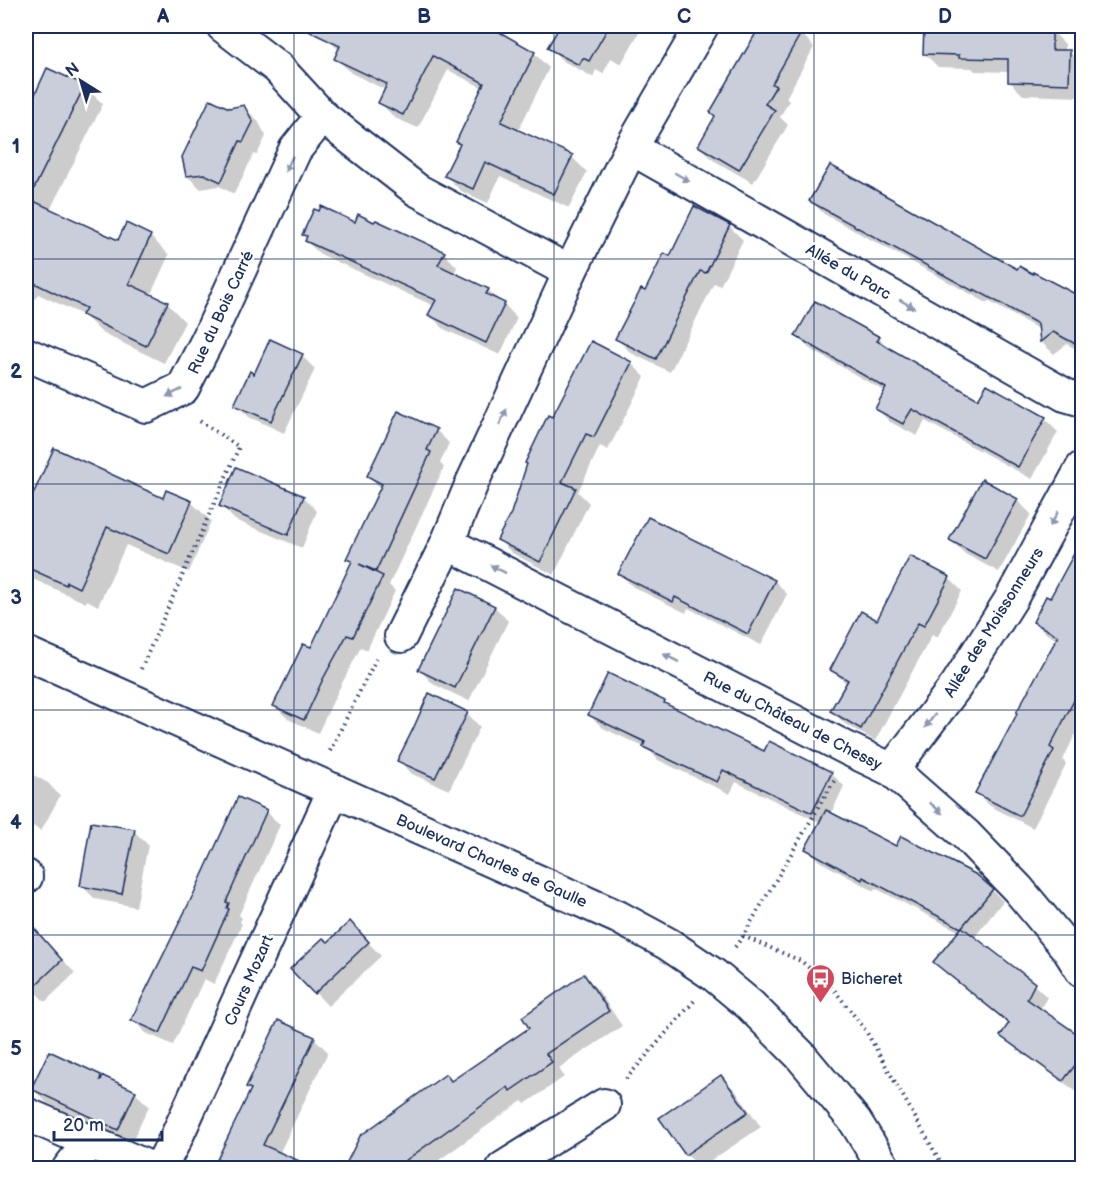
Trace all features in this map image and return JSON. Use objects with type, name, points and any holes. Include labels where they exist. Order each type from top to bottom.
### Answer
[{"type":"street","points":[[223,26],[278,68],[322,116],[417,190],[570,272]]},
{"type":"street","points":[[401,636],[447,543],[570,272],[632,148],[702,26]]},
{"type":"street","name":"Rue du Bois Carré","points":[[26,354],[146,406],[183,388],[295,150],[322,116]]},
{"type":"street","name":"Allée du Parc","points":[[632,148],[1074,398]]},
{"type":"street","name":"Allée des Moissonneurs","points":[[892,770],[956,686],[1005,609],[1083,468]]},
{"type":"street","name":"Rue du Château de Chessy","points":[[447,543],[892,770],[966,835],[1018,889],[1068,949],[1083,971]]},
{"type":"street","name":"Boulevard Charles de Gaulle","points":[[26,653],[618,917],[668,944],[714,975],[750,1005],[800,1055],[855,1121],[884,1168]]},
{"type":"street","name":"Cours Mozart","points":[[160,1168],[176,1138],[324,786]]},
{"type":"street","points":[[503,1168],[604,1105]]},
{"type":"street","points":[[26,1114],[150,1168]]},
{"type":"street","points":[[69,1168],[90,1142]]},
{"type":"path","points":[[128,699],[239,447],[164,398]]},
{"type":"path","points":[[324,786],[384,644],[401,636]]},
{"type":"path","points":[[604,1105],[698,997],[743,936],[852,751]]},
{"type":"path","points":[[743,936],[801,961],[832,987],[866,1031],[944,1168]]},
{"type":"building","points":[[298,26],[489,26],[535,52],[501,122],[573,155],[554,194],[485,162],[473,189],[444,176],[460,144],[456,142],[484,83],[433,56],[403,115],[378,103],[387,84],[334,59],[340,46]]},
{"type":"building","points":[[560,26],[609,26],[589,61],[583,58],[579,65],[547,48]]},
{"type":"building","points":[[760,26],[805,26],[772,84],[776,86],[765,104],[775,110],[739,170],[698,146],[715,116],[710,112]]},
{"type":"building","points":[[924,26],[1052,29],[1052,50],[1070,50],[1069,84],[1008,82],[1008,59],[959,58],[959,55],[923,54]]},
{"type":"building","points":[[47,68],[85,85],[29,199],[118,240],[126,223],[151,235],[129,284],[168,302],[146,346],[82,315],[86,308],[26,279],[26,114]]},
{"type":"building","points":[[210,99],[229,108],[244,105],[253,122],[243,142],[240,141],[221,182],[204,174],[186,176],[182,157]]},
{"type":"building","points":[[830,165],[1017,269],[1019,266],[1033,274],[1033,272],[1083,298],[1083,348],[1053,332],[1040,342],[1038,324],[809,201]]},
{"type":"building","points":[[321,206],[355,222],[358,214],[374,222],[376,220],[445,252],[438,265],[489,289],[486,294],[505,303],[486,343],[428,315],[436,300],[305,241],[307,236],[302,235],[314,209],[319,211]]},
{"type":"building","points":[[694,206],[730,225],[706,273],[700,271],[656,359],[615,339],[641,289],[645,291],[664,253],[670,256]]},
{"type":"building","points":[[815,301],[880,337],[877,341],[978,399],[987,384],[1046,417],[1018,467],[912,409],[903,424],[875,409],[886,388],[795,336]]},
{"type":"building","points":[[270,339],[303,354],[271,421],[234,405],[250,371],[254,374]]},
{"type":"building","points":[[591,341],[632,362],[594,437],[586,434],[562,482],[576,488],[540,562],[497,540],[511,513],[527,464],[525,463],[548,415],[552,417]]},
{"type":"building","points":[[398,411],[437,429],[427,450],[431,452],[376,571],[359,564],[383,576],[353,637],[347,635],[304,720],[273,706],[303,644],[311,647],[352,561],[346,559],[382,484],[367,476]]},
{"type":"building","points":[[54,448],[163,498],[166,490],[192,501],[169,554],[107,527],[79,588],[67,582],[66,585],[26,567],[26,510]]},
{"type":"building","points":[[236,467],[304,496],[288,535],[219,506]]},
{"type":"building","points":[[982,479],[1018,499],[985,559],[949,540]]},
{"type":"building","points":[[648,517],[775,580],[748,634],[675,597],[673,602],[618,574]]},
{"type":"building","points":[[1083,537],[1083,683],[1050,747],[1054,750],[1020,816],[975,793],[1058,636],[1033,622],[1046,596],[1050,598]]},
{"type":"building","points":[[910,556],[950,577],[924,626],[918,623],[861,729],[830,711],[848,680],[830,670],[861,611],[877,620]]},
{"type":"building","points":[[458,588],[495,606],[455,688],[418,670]]},
{"type":"building","points":[[608,673],[764,751],[769,741],[832,772],[812,813],[723,770],[717,782],[643,747],[645,742],[588,715]]},
{"type":"building","points":[[429,693],[468,712],[435,778],[397,761]]},
{"type":"building","points":[[238,797],[267,810],[226,902],[229,903],[227,908],[229,909],[201,971],[191,967],[160,1033],[131,1020],[194,893]]},
{"type":"building","points":[[826,810],[896,846],[901,836],[977,875],[993,889],[961,928],[863,877],[862,880],[805,849]]},
{"type":"building","points":[[91,822],[135,829],[122,894],[80,886]]},
{"type":"building","points":[[26,919],[62,960],[26,994]]},
{"type":"building","points":[[350,921],[369,942],[314,994],[290,969],[323,938],[328,942]]},
{"type":"building","points":[[962,927],[1035,983],[1027,999],[1083,1038],[1083,1055],[1063,1081],[1000,1036],[1009,1023],[933,962]]},
{"type":"building","points":[[584,974],[609,1011],[546,1054],[552,1062],[510,1091],[508,1087],[395,1168],[344,1168],[360,1136],[446,1074],[451,1081],[529,1028],[522,1017]]},
{"type":"building","points":[[278,1020],[315,1037],[263,1145],[315,1168],[213,1168],[251,1089],[246,1087]]},
{"type":"building","points":[[49,1051],[101,1075],[100,1080],[103,1076],[136,1091],[118,1130],[31,1089]]},
{"type":"building","points":[[721,1075],[748,1112],[685,1155],[659,1118]]},
{"type":"place","name":"Bicheret","points":[[820,1004]]}]
